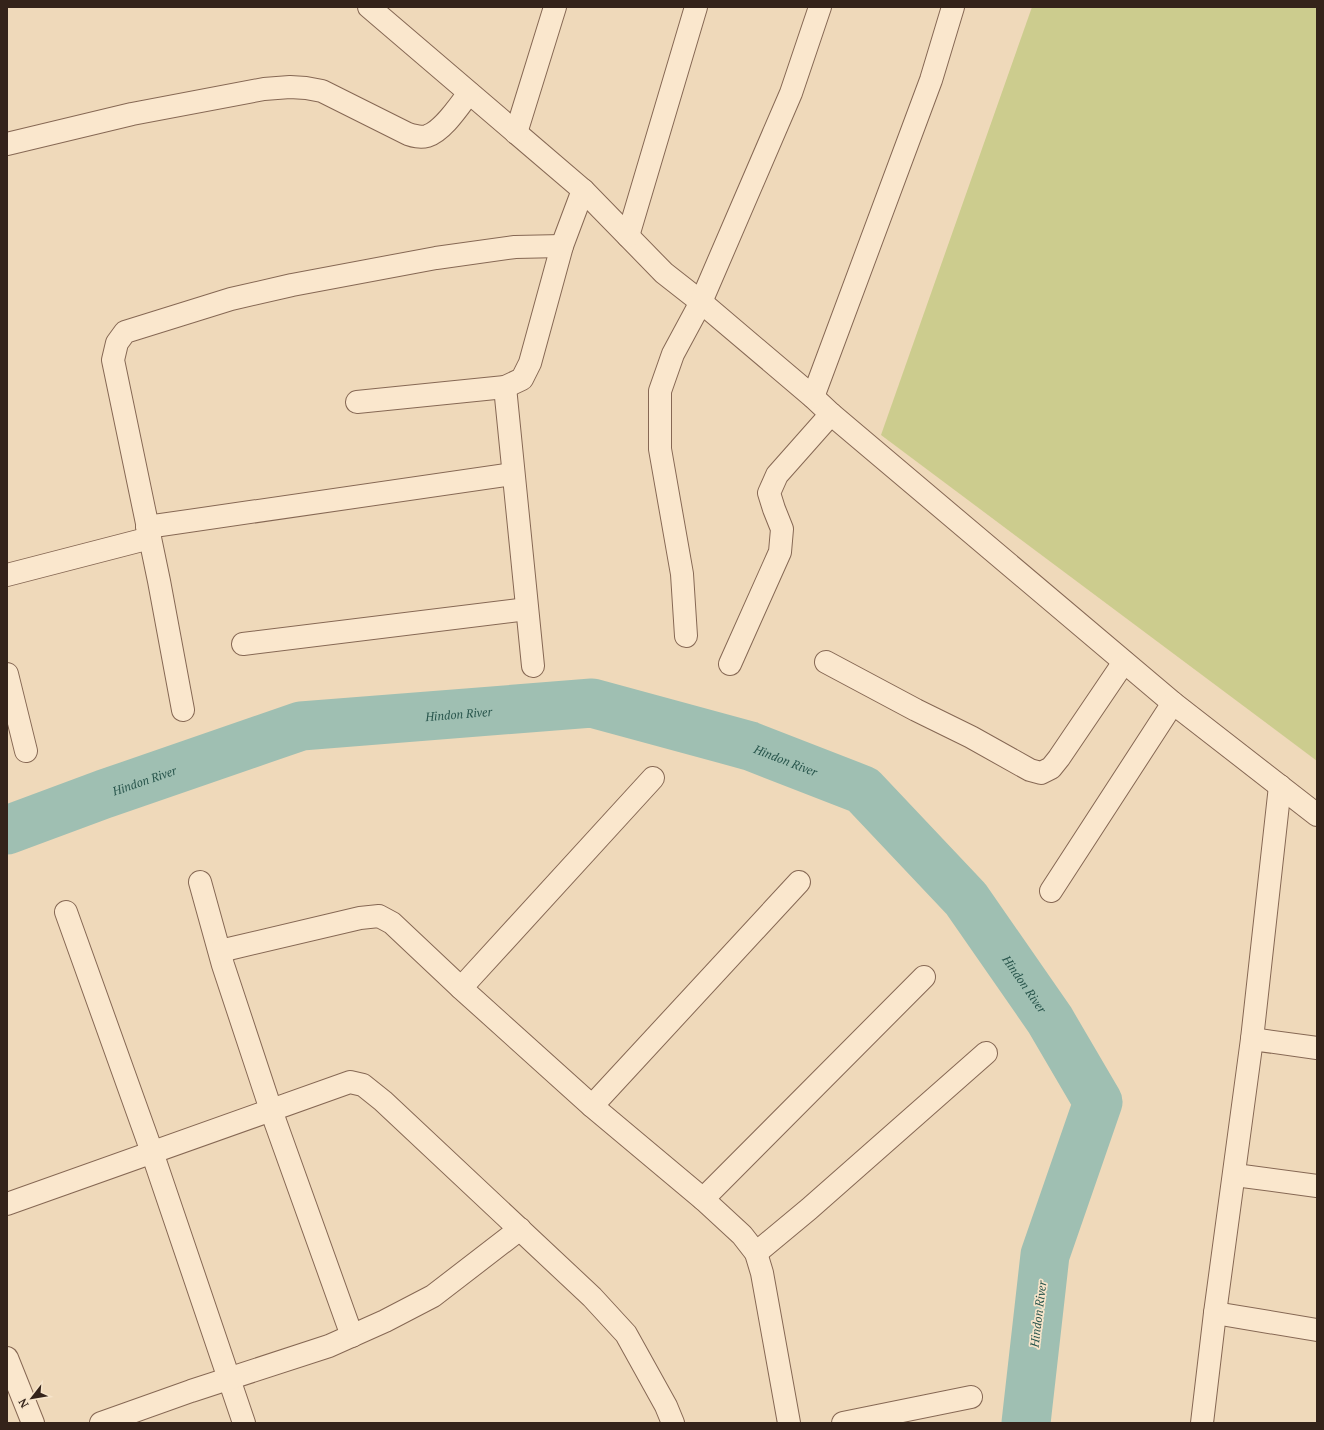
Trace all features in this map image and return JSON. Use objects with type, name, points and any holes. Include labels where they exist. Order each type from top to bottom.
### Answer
[{"type":"street","points":[[369,7],[582,190],[664,273],[813,396],[831,414],[1173,703],[1317,814]]},
{"type":"street","points":[[516,133],[555,7]]},
{"type":"street","points":[[628,236],[696,7]]},
{"type":"street","points":[[686,636],[682,574],[660,449],[660,391],[673,354],[701,302],[791,93],[820,7]]},
{"type":"street","points":[[813,396],[931,80],[954,7]]},
{"type":"street","points":[[7,144],[132,114],[264,89],[290,87],[306,88],[322,92],[408,134],[417,137],[425,137],[439,130],[469,93]]},
{"type":"street","points":[[357,402],[505,386],[522,379],[530,364],[562,246],[582,190]]},
{"type":"street","points":[[183,710],[113,360],[117,343],[125,332],[230,299],[292,285],[436,258],[515,247],[562,246]]},
{"type":"street","points":[[505,386],[532,666]]},
{"type":"street","points":[[730,664],[780,552],[782,529],[769,493],[777,475],[831,414]]},
{"type":"street","points":[[7,575],[148,533],[513,474]]},
{"type":"street","points":[[243,644],[527,609]]},
{"type":"street","points":[[826,662],[916,710],[971,737],[1030,770],[1041,773],[1051,768],[1059,758],[1124,662]]},
{"type":"street","points":[[7,674],[26,751]]},
{"type":"street","points":[[1050,891],[1173,703]]},
{"type":"street","points":[[461,988],[653,778]]},
{"type":"street","points":[[1202,1423],[1215,1313],[1235,1176],[1252,1039],[1280,786]]},
{"type":"street","points":[[200,882],[223,965],[271,1110],[352,1336]]},
{"type":"street","points":[[592,1106],[799,882]]},
{"type":"street","points":[[66,912],[152,1152],[244,1423]]},
{"type":"street","points":[[220,950],[360,918],[379,916],[392,923],[461,988],[592,1106],[703,1199],[742,1235],[756,1253],[762,1273],[789,1423]]},
{"type":"street","points":[[703,1199],[924,977]]},
{"type":"street","points":[[1252,1039],[1317,1048]]},
{"type":"street","points":[[756,1253],[986,1053]]},
{"type":"street","points":[[7,1204],[350,1082],[363,1085],[384,1100],[592,1296],[626,1334],[666,1406],[673,1423]]},
{"type":"street","points":[[1235,1176],[1317,1186]]},
{"type":"street","points":[[101,1423],[329,1346],[385,1321],[433,1296],[520,1229]]},
{"type":"street","points":[[1215,1313],[1317,1330]]},
{"type":"street","points":[[7,1358],[33,1423]]},
{"type":"street","points":[[843,1423],[971,1398]]},
{"type":"green space","points":[[1032,7],[1317,7],[1317,761],[881,435]]},
{"type":"waterway","name":"Hindon River","points":[[7,830],[104,794],[301,726],[592,703],[750,746],[863,790],[966,899],[1050,1020],[1098,1102],[1045,1255],[1026,1423]]}]
